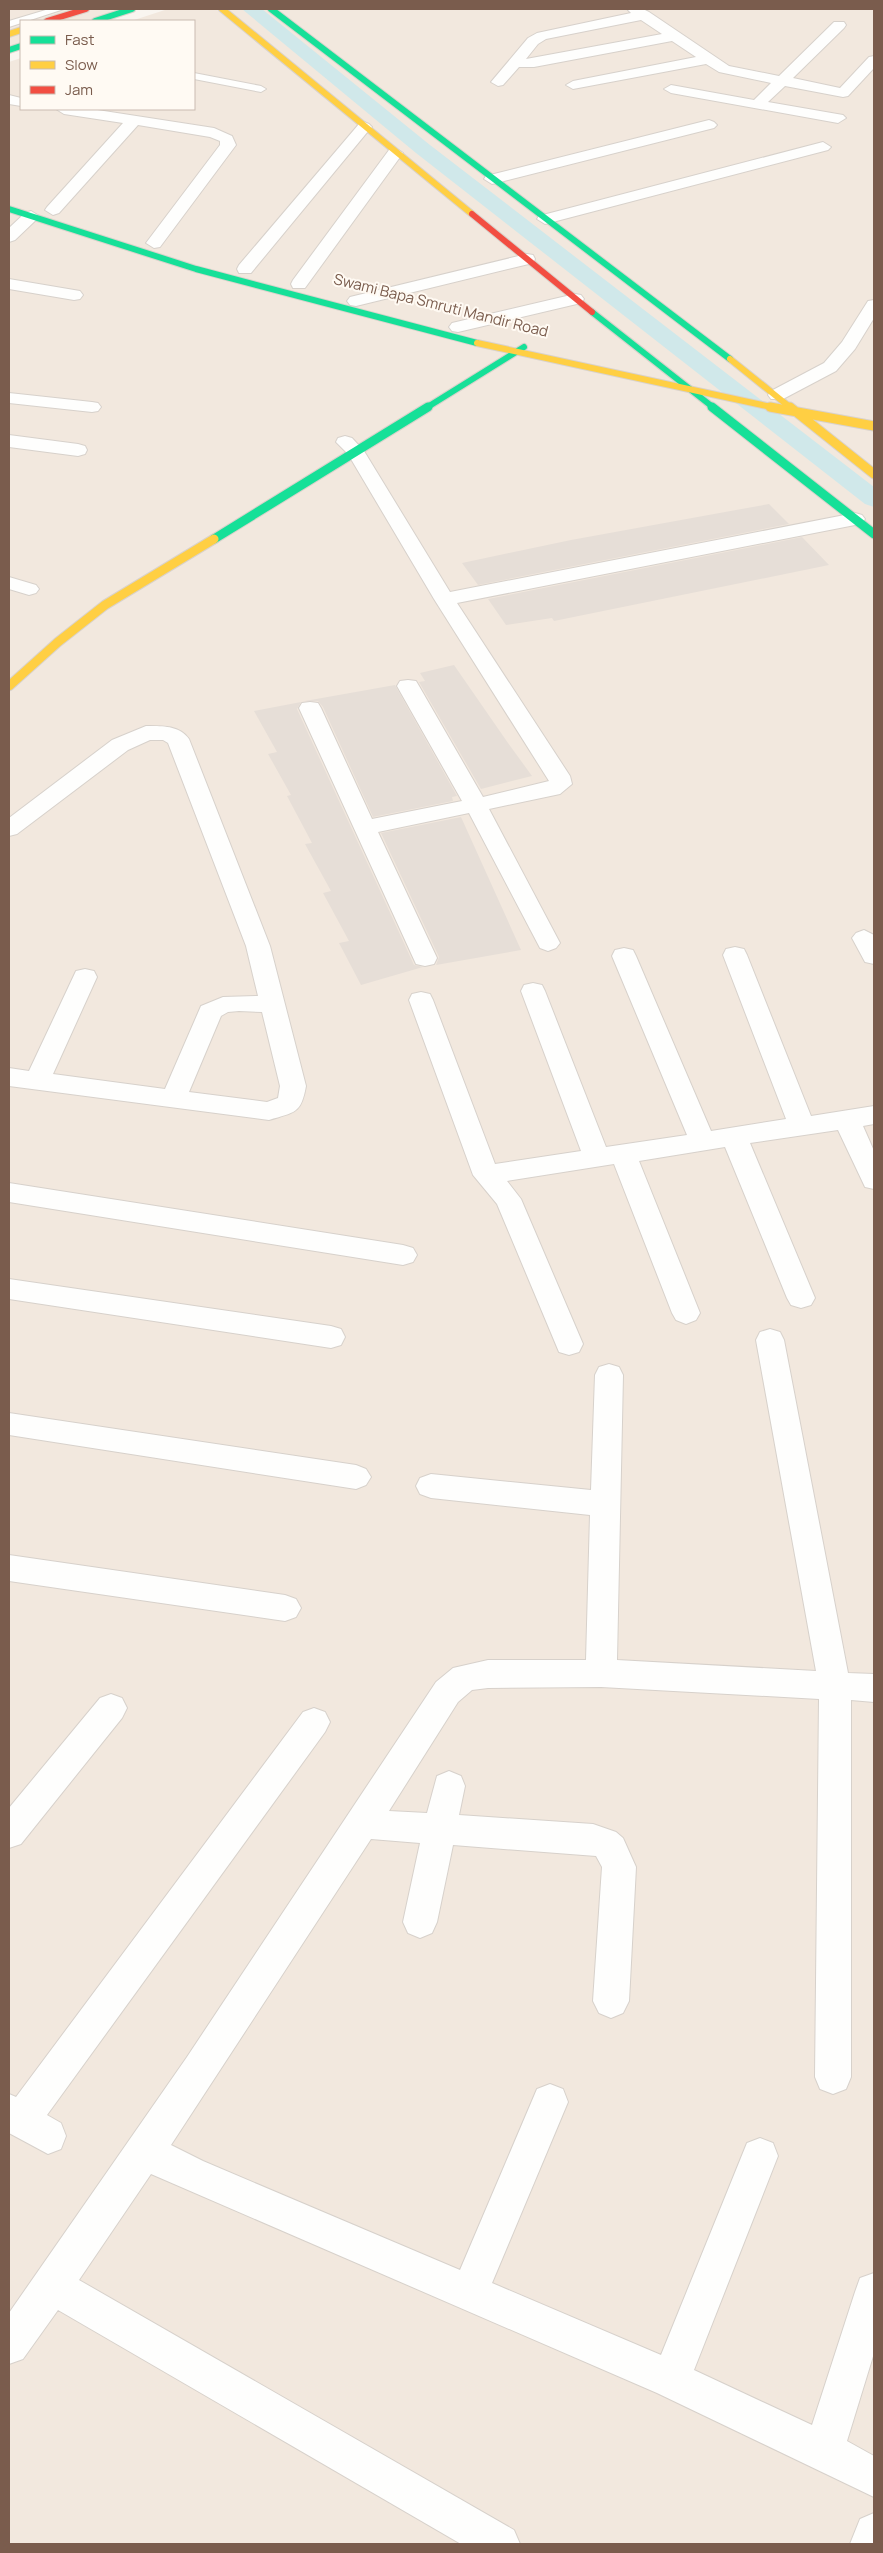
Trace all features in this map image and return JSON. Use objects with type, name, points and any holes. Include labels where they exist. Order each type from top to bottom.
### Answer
[{"type":"street","points":[[50,20],[86,9]]},
{"type":"street","points":[[98,20],[132,9]]},
{"type":"street","points":[[222,9],[575,299],[672,373]]},
{"type":"street","points":[[271,9],[777,395],[874,474]]},
{"type":"street","points":[[498,82],[533,41],[542,36],[639,12],[724,69],[782,81],[844,93],[874,60]]},
{"type":"street","points":[[757,105],[839,25]]},
{"type":"street","points":[[515,63],[534,63],[673,36]]},
{"type":"street","points":[[573,85],[707,59]]},
{"type":"street","points":[[671,89],[838,118]]},
{"type":"street","points":[[70,110],[223,136],[228,144],[154,243]]},
{"type":"street","points":[[9,197],[57,212],[134,120]]},
{"type":"street","points":[[492,179],[709,125]]},
{"type":"street","points":[[249,270],[364,127]]},
{"type":"street","points":[[545,219],[823,147]]},
{"type":"street","points":[[299,284],[395,153]]},
{"type":"street","points":[[9,209],[196,269],[515,353],[691,383],[798,412],[874,426]]},
{"type":"street","points":[[9,238],[31,216]]},
{"type":"street","points":[[356,301],[527,259]]},
{"type":"street","name":"Swami Bapa Smruti Mandir Road","points":[[249,270],[356,301],[458,327],[672,373],[691,383]]},
{"type":"street","points":[[9,284],[74,295]]},
{"type":"street","points":[[458,327],[575,299]]},
{"type":"street","points":[[777,395],[830,366],[849,345],[874,305]]},
{"type":"street","points":[[481,359],[512,339]]},
{"type":"street","points":[[9,686],[58,642],[105,606],[347,444],[515,353],[529,343]]},
{"type":"street","points":[[691,383],[874,534]]},
{"type":"street","points":[[748,389],[796,398]]},
{"type":"street","points":[[9,398],[92,407]]},
{"type":"street","points":[[9,441],[78,450]]},
{"type":"street","points":[[347,444],[444,599],[559,776],[561,784],[552,789],[366,827]]},
{"type":"street","points":[[444,599],[855,519]]},
{"type":"street","points":[[9,583],[29,589]]},
{"type":"street","points":[[18,660],[33,666]]},
{"type":"street","points":[[408,686],[476,805],[548,943]]},
{"type":"street","points":[[310,708],[425,958]]},
{"type":"street","points":[[9,829],[120,744],[146,733],[167,733],[178,739],[258,946],[293,1086],[290,1104],[269,1111],[9,1077]]},
{"type":"street","points":[[735,955],[802,1127]]},
{"type":"street","points":[[624,956],[703,1142]]},
{"type":"street","points":[[38,1080],[86,977]]},
{"type":"street","points":[[533,991],[597,1158]]},
{"type":"street","points":[[421,1000],[486,1175],[508,1199],[569,1344]]},
{"type":"street","points":[[174,1098],[210,1012],[214,1008],[228,1004],[273,1005]]},
{"type":"street","points":[[486,1175],[874,1115]]},
{"type":"street","points":[[847,1120],[874,1180]]},
{"type":"street","points":[[734,1137],[800,1298]]},
{"type":"street","points":[[623,1154],[686,1313]]},
{"type":"street","points":[[9,1192],[403,1254]]},
{"type":"street","points":[[9,1289],[331,1337]]},
{"type":"street","points":[[770,1340],[834,1688],[833,2077]]},
{"type":"street","points":[[601,1673],[609,1375]]},
{"type":"street","points":[[9,1424],[356,1477]]},
{"type":"street","points":[[431,1486],[605,1504]]},
{"type":"street","points":[[9,1568],[285,1608]]},
{"type":"street","points":[[9,2345],[53,2286],[364,1824],[448,1692],[464,1678],[488,1674],[601,1673],[834,1688],[874,1688]]},
{"type":"street","points":[[9,1833],[111,1708]]},
{"type":"street","points":[[26,2123],[314,1722]]},
{"type":"street","points":[[420,1922],[442,1831],[449,1786]]},
{"type":"street","points":[[364,1824],[442,1831],[593,1839],[607,1842],[614,1851],[619,1867],[610,2001]]},
{"type":"street","points":[[469,2293],[550,2102]]},
{"type":"street","points":[[144,2151],[190,2174],[671,2379],[824,2451],[874,2477]]},
{"type":"street","points":[[671,2379],[760,2156]]},
{"type":"street","points":[[53,2286],[500,2544]]},
{"type":"street","points":[[824,2451],[874,2292]]},
{"type":"street","points":[[870,2544],[874,2533]]},
{"type":"lane","points":[[9,15],[28,9]]},
{"type":"lane","points":[[22,20],[59,9]]},
{"type":"lane","points":[[195,76],[261,89]]},
{"type":"shaded area","points":[[9,9],[130,9],[96,20],[20,20],[20,45],[9,49]]},
{"type":"shaded area","points":[[168,9],[874,9],[874,2544],[9,2544],[9,62],[20,58],[20,110],[195,110],[195,20],[134,20]]},
{"type":"building","points":[[769,504],[789,524],[478,585],[462,563],[571,540]]},
{"type":"building","points":[[802,537],[829,565],[554,621],[552,618],[506,625],[488,599]]},
{"type":"building","points":[[454,665],[532,776],[481,789],[419,682],[425,681],[420,673]]},
{"type":"building","points":[[395,685],[457,796],[452,797],[453,801],[373,817],[323,707],[318,701],[305,701]]},
{"type":"building","points":[[301,702],[297,709],[414,965],[423,967],[361,985],[339,943],[349,941],[323,893],[331,891],[305,844],[312,843],[287,796],[291,795],[268,754],[277,752],[254,711]]},
{"type":"building","points":[[461,817],[521,950],[436,965],[439,957],[381,833]]},
{"type":"waterway","points":[[251,9],[423,149],[874,499]]},
{"type":"traffic: fast","points":[[98,20],[132,9]]},
{"type":"traffic: fast","points":[[271,9],[730,359]]},
{"type":"traffic: fast","points":[[9,50],[20,46]]},
{"type":"traffic: fast","points":[[9,209],[196,269],[477,343]]},
{"type":"traffic: fast","points":[[592,312],[874,534]]},
{"type":"traffic: fast","points":[[214,539],[524,347]]},
{"type":"traffic: slow","points":[[222,9],[472,214]]},
{"type":"traffic: slow","points":[[9,34],[20,30]]},
{"type":"traffic: slow","points":[[477,343],[817,417],[874,426]]},
{"type":"traffic: slow","points":[[730,359],[874,474]]},
{"type":"traffic: slow","points":[[9,686],[58,642],[105,605],[214,539]]},
{"type":"traffic: jam","points":[[50,20],[86,9]]},
{"type":"traffic: jam","points":[[472,214],[592,312]]}]
